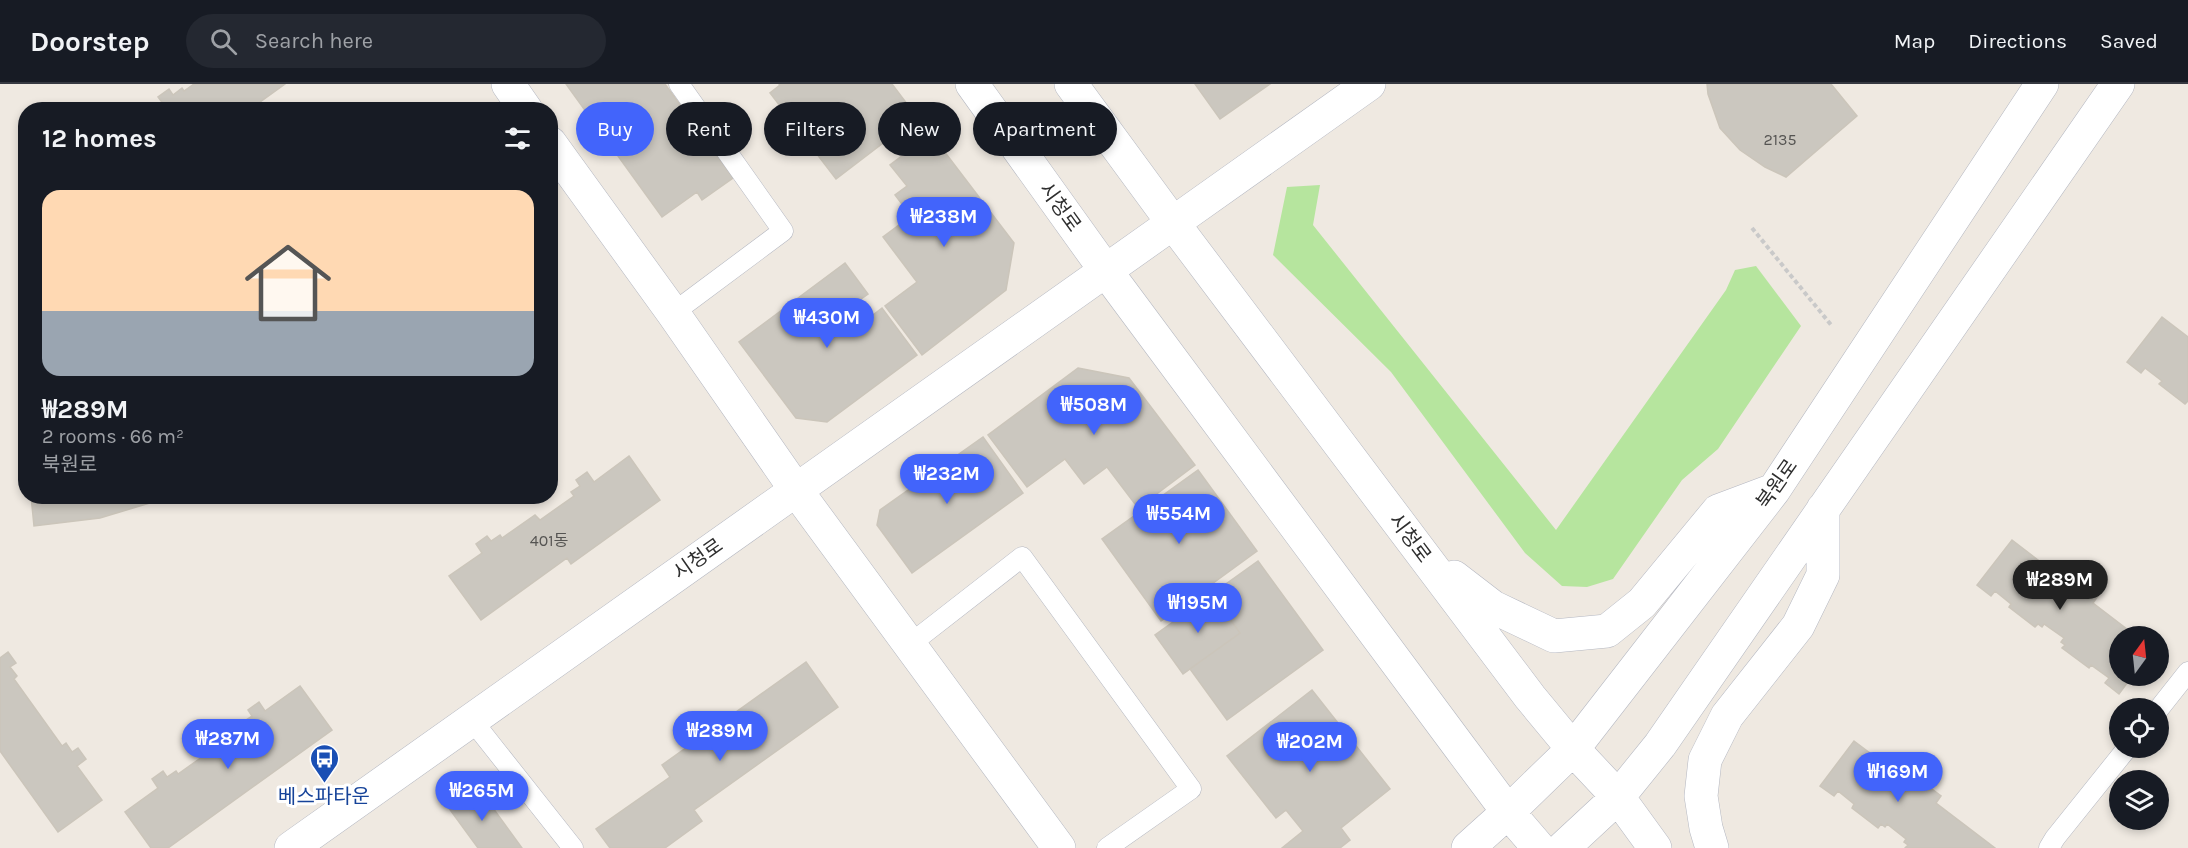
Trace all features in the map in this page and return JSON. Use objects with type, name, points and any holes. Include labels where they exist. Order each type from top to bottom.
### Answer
[{"type":"street","points":[[508,84],[520,102]]},
{"type":"street","name":"시청로","points":[[972,84],[1106,271],[1508,812],[1539,848]]},
{"type":"street","name":"시청로","points":[[1071,84],[1530,697],[1573,749],[1618,797],[1654,848]]},
{"type":"street","points":[[1106,271],[1173,223],[1329,95],[1369,84]]},
{"type":"street","name":"북원로","points":[[1468,848],[1573,749],[1774,490],[2042,84]]},
{"type":"street","points":[[1563,848],[1618,797],[1660,745],[2118,84]]},
{"type":"street","points":[[558,154],[673,313],[796,490],[1059,848]]},
{"type":"street","name":"시청로","points":[[291,848],[1106,271]]},
{"type":"street","points":[[1418,549],[1493,607],[1554,636],[1607,631],[1642,603],[1718,511],[1774,490]]},
{"type":"street","points":[[1712,848],[1701,796],[1705,760],[1727,716],[1798,626],[1823,575],[1823,509]]},
{"type":"lane","points":[[673,313],[783,231],[679,84]]},
{"type":"lane","points":[[909,645],[1022,557],[1191,789],[1107,848]]},
{"type":"lane","points":[[2167,698],[2188,672]]},
{"type":"lane","points":[[471,719],[573,848]]},
{"type":"lane","points":[[2049,848],[2119,758]]},
{"type":"path","points":[[1752,228],[1832,326]]},
{"type":"green space","points":[[1320,185],[1313,225],[1556,530],[1726,290],[1735,270],[1756,266],[1801,326],[1718,449],[1682,480],[1613,579],[1587,587],[1562,586],[1525,553],[1391,372],[1273,255],[1287,187]]},
{"type":"building","points":[[194,84],[285,84],[260,102],[162,102],[158,97],[169,89],[173,95],[182,88],[184,91]]},
{"type":"building","points":[[566,84],[665,84],[678,102],[666,102],[666,156],[717,156],[733,178],[702,200],[697,192],[662,217],[618,156],[654,156],[654,102],[579,102]]},
{"type":"building","points":[[892,84],[906,102],[878,102],[878,147],[836,179],[818,156],[866,156],[866,102],[777,102],[770,93],[780,85]]},
{"type":"building","points":[[1195,84],[1270,84],[1220,119]]},
{"type":"building","points":[[1707,84],[1831,84],[1857,116],[1786,177],[1765,167],[1740,150],[1720,128],[1708,94]]},
{"type":"building","points":[[902,156],[948,156],[1014,243],[1006,290],[922,355],[885,306],[917,282],[883,237],[911,216],[895,195],[907,186],[890,165]]},
{"type":"building","points":[[845,263],[868,294],[857,302],[869,318],[882,308],[917,355],[827,422],[796,418],[739,342]]},
{"type":"building","points":[[2162,317],[2188,337],[2188,401],[2185,404],[2159,384],[2162,381],[2145,368],[2141,373],[2127,362]]},
{"type":"building","points":[[1078,368],[1129,378],[1195,465],[1138,508],[1107,467],[1084,484],[1065,459],[1027,487],[988,435]]},
{"type":"building","points":[[983,437],[1023,493],[912,573],[877,525],[880,510]]},
{"type":"building","points":[[629,456],[660,500],[571,564],[567,558],[481,620],[449,576],[482,553],[476,544],[487,536],[491,541],[500,535],[502,538],[535,515],[540,520],[574,496],[571,492],[580,486],[576,480],[587,472],[594,482]]},
{"type":"building","points":[[1198,470],[1257,551],[1161,621],[1102,539]]},
{"type":"building","points":[[32,504],[146,504],[100,518],[34,526]]},
{"type":"building","points":[[2012,540],[2072,586],[2077,580],[2098,596],[2093,603],[2123,626],[2109,626],[2109,678],[2091,665],[2089,668],[2062,648],[2065,645],[2061,642],[2064,638],[2044,624],[2042,627],[2038,624],[2035,627],[2009,607],[2011,604],[1995,591],[1991,596],[1977,585]]},
{"type":"building","points":[[1258,561],[1323,650],[1227,720],[1190,669],[1240,633],[1212,594]]},
{"type":"building","points":[[1212,594],[1240,633],[1183,674],[1155,635]]},
{"type":"building","points":[[8,652],[16,663],[10,667],[17,676],[14,679],[62,746],[66,743],[72,752],[78,748],[86,759],[77,766],[102,800],[58,832],[0,751],[0,658]]},
{"type":"building","points":[[806,662],[838,707],[694,810],[702,821],[665,848],[610,848],[596,829],[670,777],[662,765]]},
{"type":"building","points":[[2109,678],[2109,686],[2125,686],[2119,694],[2105,683]]},
{"type":"building","points":[[300,686],[332,730],[168,848],[151,848],[125,812],[158,788],[152,779],[163,771],[167,777],[176,771],[178,774],[246,726],[243,722],[252,716],[248,710],[259,702],[265,711]]},
{"type":"building","points":[[1312,690],[1390,789],[1341,828],[1350,840],[1340,848],[1282,848],[1303,831],[1286,810],[1276,818],[1227,756]]},
{"type":"building","points":[[1854,741],[1915,787],[1920,780],[1941,796],[1936,803],[1995,848],[1905,848],[1908,845],[1904,842],[1906,839],[1887,824],[1885,827],[1881,824],[1878,828],[1852,808],[1854,804],[1838,791],[1834,796],[1820,786]]},
{"type":"building","points":[[477,786],[522,848],[478,848],[448,807]]},
{"type":"place","name":"베스파타운","points":[[324,784]]}]
